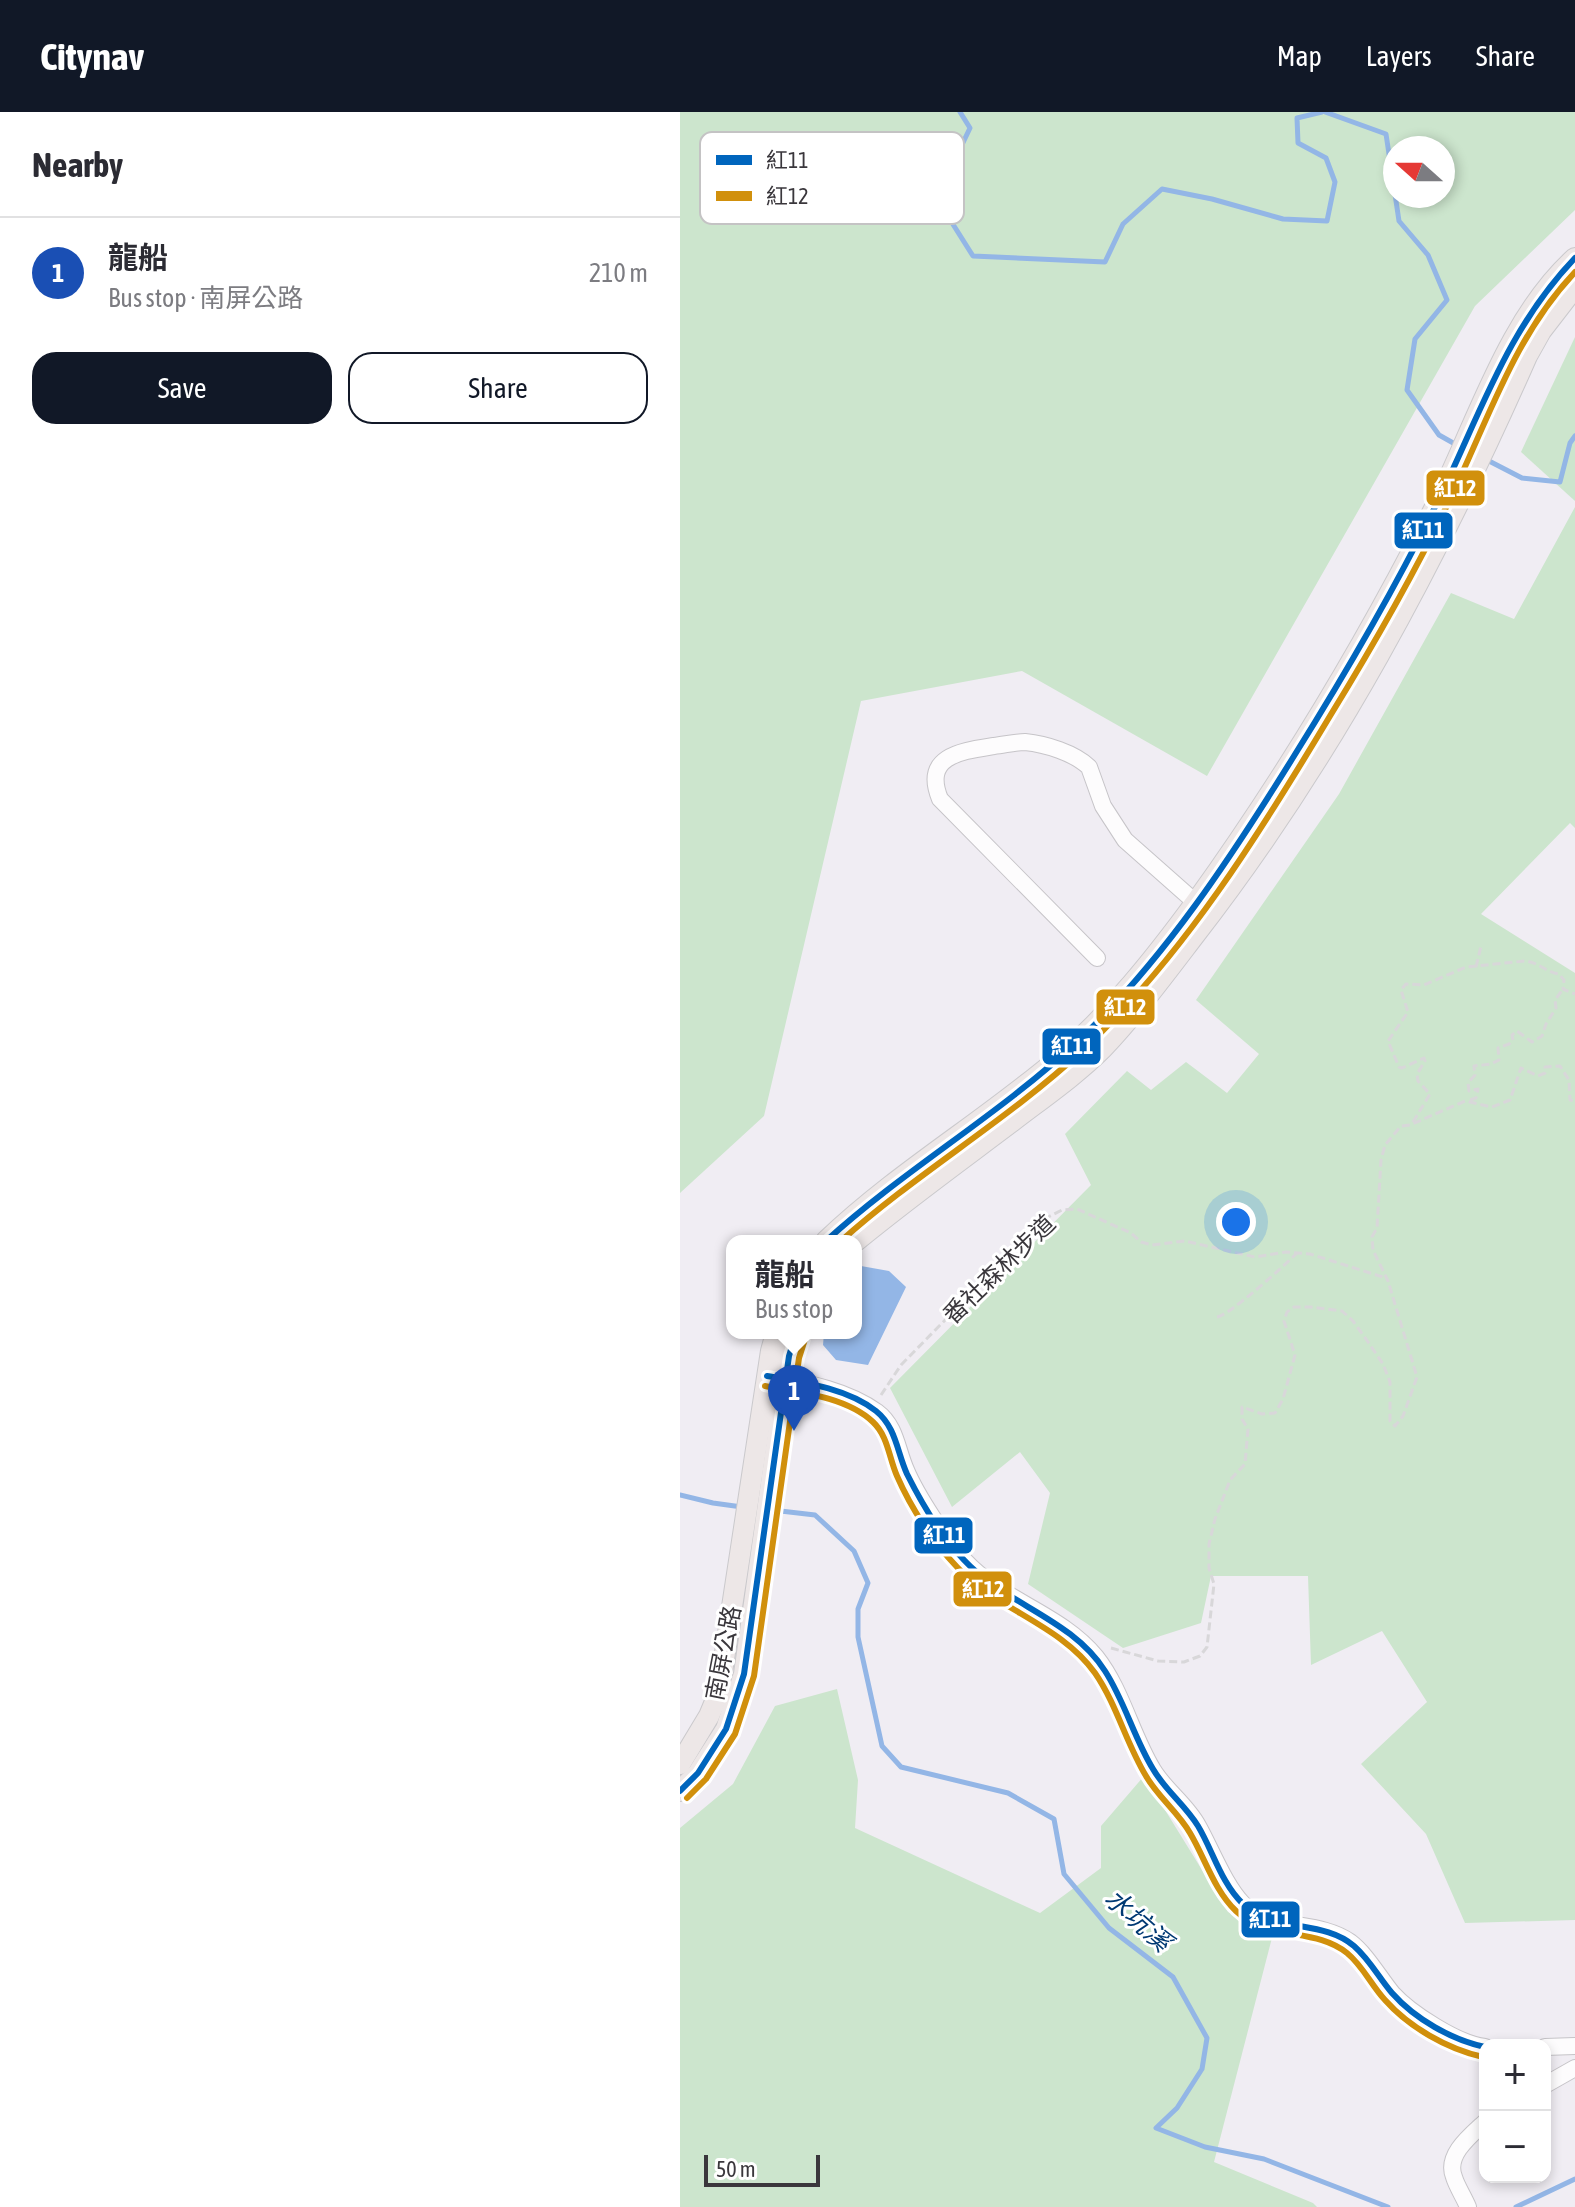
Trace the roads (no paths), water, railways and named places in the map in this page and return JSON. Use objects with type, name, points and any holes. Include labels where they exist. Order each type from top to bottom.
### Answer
[{"type":"main road","points":[[862,1236],[1067,1080],[1102,1048],[1146,998],[1203,909],[1264,799],[1362,645],[1435,508],[1524,321],[1575,258]]},
{"type":"main road","points":[[833,1235],[1090,1030],[1203,909],[1285,812],[1379,655],[1453,517],[1527,356],[1541,331],[1575,287]]},
{"type":"main road","points":[[761,1482],[777,1378],[776,1339]]},
{"type":"main road","points":[[777,1378],[794,1339]]},
{"type":"main road","name":"南屏公路","points":[[680,1764],[698,1737],[719,1692],[743,1533],[761,1482]]},
{"type":"main road","name":"南屏公路","points":[[680,1791],[698,1773],[726,1729],[744,1674],[765,1535],[761,1482]]},
{"type":"street","points":[[1097,958],[940,799],[936,777],[948,757],[958,751],[1023,742],[1041,745],[1083,762],[1089,767],[1111,822],[1125,840],[1203,909]]},
{"type":"street","points":[[777,1378],[828,1389],[879,1413],[896,1437],[906,1470],[964,1560],[995,1586],[1065,1630],[1095,1656],[1117,1692],[1133,1735],[1155,1773],[1196,1822],[1241,1903],[1260,1917],[1307,1926],[1350,1942],[1395,1996],[1445,2031],[1479,2045]]},
{"type":"street","points":[[730,1626],[751,1630]]},
{"type":"street","points":[[1551,2047],[1575,2046]]},
{"type":"street","points":[[1551,2082],[1575,2068]]},
{"type":"street","points":[[1468,2207],[1452,2174],[1460,2146],[1479,2128]]},
{"type":"water","points":[[862,1266],[889,1271],[906,1287],[868,1365],[836,1360],[823,1345],[824,1339],[862,1339]]},
{"type":"waterway","points":[[960,112],[970,128],[964,141]]},
{"type":"waterway","points":[[953,224],[973,256],[1105,262],[1123,224],[1162,189],[1283,219],[1327,221],[1335,182],[1326,158],[1298,143],[1297,118],[1322,112]]},
{"type":"waterway","points":[[1325,112],[1386,134],[1399,221],[1428,255],[1447,300],[1415,339],[1407,390],[1439,435],[1455,444]]},
{"type":"waterway","points":[[1489,461],[1522,478],[1560,482],[1570,443],[1575,436]]},
{"type":"waterway","name":"水坑溪","points":[[680,1495],[742,1507]]},
{"type":"waterway","name":"水坑溪","points":[[772,1510],[815,1515],[854,1551],[868,1583],[858,1609],[858,1637],[882,1746],[901,1767],[1008,1793],[1054,1819],[1064,1874],[1109,1928],[1173,1977],[1207,2038],[1202,2069],[1177,2108],[1156,2128],[1205,2147],[1264,2159],[1388,2207]]},
{"type":"waterway","name":"水坑溪","points":[[1516,2207],[1575,2179]]},
{"type":"place","name":"龍船","points":[[794,1431]]}]
